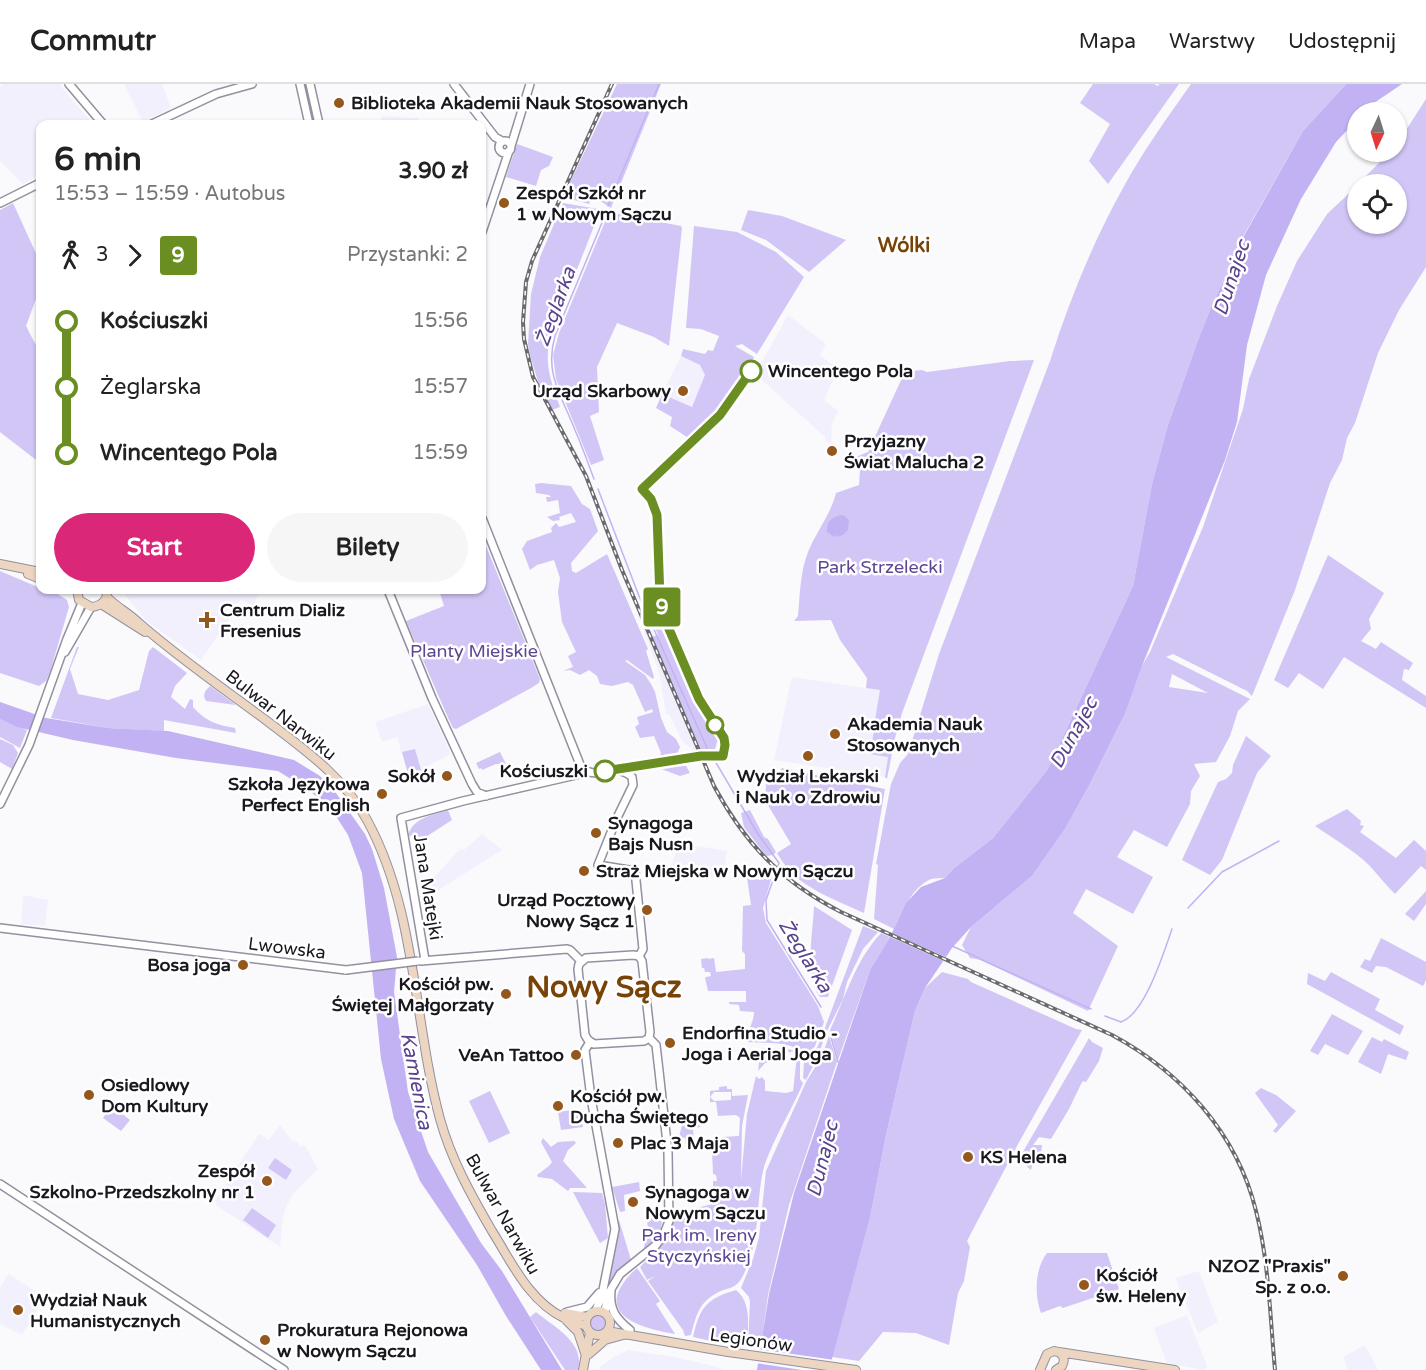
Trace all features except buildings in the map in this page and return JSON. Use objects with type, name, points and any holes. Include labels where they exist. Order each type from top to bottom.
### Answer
[{"type":"main road","points":[[0,564],[36,571]]},
{"type":"main road","points":[[15,568],[36,577]]},
{"type":"main road","points":[[77,594],[82,603],[91,607],[101,604],[106,594]]},
{"type":"main road","name":"Bulwar Narwiku","points":[[108,594],[154,637],[318,760],[344,786],[363,812],[380,847],[405,930],[436,1104],[462,1178],[522,1281],[539,1301],[591,1331]]},
{"type":"main road","name":"Bulwar Narwiku","points":[[101,604],[128,623],[154,637]]},
{"type":"main road","points":[[583,1370],[591,1331],[587,1317],[590,1313],[600,1311],[608,1327],[591,1331]]},
{"type":"main road","points":[[563,1315],[578,1332],[587,1354]]},
{"type":"main road","name":"Bulwar Narwiku","points":[[563,1315],[587,1317]]},
{"type":"main road","name":"Legionów","points":[[608,1327],[728,1352],[856,1370]]},
{"type":"main road","points":[[587,1354],[605,1340],[629,1332]]},
{"type":"main road","points":[[1059,1352],[1064,1359],[1064,1364]]},
{"type":"main road","points":[[1040,1370],[1049,1353],[1059,1352],[1175,1370]]},
{"type":"main road","points":[[1045,1363],[1048,1368],[1055,1370],[1080,1355]]},
{"type":"street","points":[[69,84],[100,120]]},
{"type":"street","points":[[161,120],[216,94],[252,84]]},
{"type":"street","points":[[300,84],[308,120]]},
{"type":"street","points":[[310,84],[319,120]]},
{"type":"street","points":[[454,84],[482,120]]},
{"type":"street","points":[[486,217],[505,146],[515,131],[530,84]]},
{"type":"street","points":[[486,126],[505,146]]},
{"type":"street","points":[[0,204],[36,185]]},
{"type":"street","points":[[486,528],[581,767],[591,773],[619,769],[629,773],[634,781],[598,865],[635,871],[643,949],[639,956]]},
{"type":"street","points":[[390,594],[432,698],[472,784],[477,792],[486,796]]},
{"type":"street","points":[[0,804],[29,745],[82,603]]},
{"type":"street","points":[[61,659],[91,607]]},
{"type":"street","points":[[463,801],[576,776],[581,767]]},
{"type":"street","points":[[463,801],[470,794],[472,784]]},
{"type":"street","name":"Jana Matejki","points":[[421,961],[401,818],[463,801]]},
{"type":"street","name":"Lwowska","points":[[0,928],[346,970],[421,961],[570,950],[581,961]]},
{"type":"street","points":[[639,956],[642,961],[650,1034],[648,1038],[642,1041],[597,1044],[590,1042],[585,1035],[578,969],[581,961],[589,958],[639,956]]},
{"type":"street","points":[[600,1311],[612,1285],[625,1269],[656,1245],[669,1221],[668,1152],[656,1045],[648,1038]]},
{"type":"street","points":[[590,1042],[585,1050],[591,1098],[615,1229],[602,1288],[600,1311]]},
{"type":"street","points":[[0,1184],[284,1370]]},
{"type":"street","points":[[612,1285],[612,1309],[629,1332]]},
{"type":"street","points":[[563,1315],[587,1307],[596,1299],[602,1288]]},
{"type":"shaded area","points":[[3,84],[59,84],[90,120],[36,120],[36,176],[23,184],[0,161],[0,87]]},
{"type":"shaded area","points":[[124,84],[162,84],[171,108],[147,120],[142,120]]},
{"type":"shaded area","points":[[381,116],[419,118],[419,120],[381,120]]},
{"type":"shaded area","points":[[788,315],[826,344],[820,355],[838,369],[824,400],[838,411],[832,423],[831,444],[755,374]]},
{"type":"shaded area","points":[[681,356],[700,365],[706,375],[692,407],[662,394]]},
{"type":"shaded area","points":[[124,594],[258,594],[254,606],[241,600],[226,611],[232,615],[201,660],[145,620]]},
{"type":"shaded area","points":[[644,611],[703,749],[694,751],[682,741],[669,714],[666,714],[659,672],[637,614]]},
{"type":"shaded area","name":"Akademia Nauk Stosowanych","points":[[792,677],[898,693],[885,777],[774,760]]},
{"type":"shaded area","points":[[428,704],[451,754],[409,778],[397,737],[382,742],[375,722]]},
{"type":"shaded area","points":[[482,834],[502,850],[432,894],[421,886],[437,874],[460,849],[464,850]]},
{"type":"shaded area","points":[[697,846],[727,851],[723,879],[686,874],[671,868],[676,851],[694,853]]},
{"type":"shaded area","points":[[23,895],[48,900],[45,926],[21,924]]},
{"type":"shaded area","name":"Zespół Szkolno-Przedszkolny nr 1","points":[[280,1125],[293,1142],[296,1141],[301,1147],[305,1145],[318,1169],[294,1193],[288,1203],[283,1216],[280,1247],[217,1206],[215,1201],[259,1134],[269,1140]]},
{"type":"shaded area","points":[[1199,1271],[1218,1322],[1198,1333],[1175,1278]]},
{"type":"shaded area","name":"Wydział Nauk Humanistycznych","points":[[8,1274],[45,1297],[22,1335],[0,1324],[0,1288]]},
{"type":"shaded area","points":[[1187,1315],[1207,1366],[1204,1370],[1167,1363],[1154,1328]]},
{"type":"shaded area","points":[[1365,1345],[1378,1370],[1348,1370],[1343,1357]]},
{"type":"shaded area","points":[[628,1350],[675,1357],[721,1368],[721,1370],[599,1370],[614,1357]]},
{"type":"green space","points":[[617,84],[661,84],[611,208],[602,202],[591,200],[589,204],[563,197]]},
{"type":"green space","points":[[1093,84],[1154,84],[1158,86],[1159,84],[1179,84],[1108,184],[1089,161],[1110,124],[1080,103]]},
{"type":"green space","points":[[1191,84],[1346,84],[1303,131],[1245,233],[1212,305],[1167,428],[1152,484],[1133,586],[1048,769],[993,838],[945,878],[931,879],[918,888],[908,901],[894,929],[874,919],[878,865],[876,864],[891,784],[900,763],[908,754],[939,654],[1082,272],[1131,174]]},
{"type":"green space","points":[[1426,99],[1426,267],[1399,310],[1378,353],[1355,423],[1347,438],[1342,460],[1330,483],[1295,590],[1252,696],[1247,691],[1173,654],[1166,657],[1250,699],[1238,711],[1230,736],[1216,762],[1194,764],[1200,776],[1191,791],[1190,804],[1167,847],[1134,830],[1117,857],[1153,877],[1133,914],[1086,889],[1073,913],[1118,946],[1088,1011],[981,960],[970,958],[962,945],[971,927],[1032,876],[1065,829],[1119,725],[1139,671],[1150,652],[1203,527],[1243,409],[1249,379],[1297,261],[1327,214],[1347,195],[1347,234],[1407,234],[1407,174],[1368,174],[1380,162],[1407,162],[1407,128]],"holes":[[[1172,674],[1208,693],[1169,687]]]},
{"type":"green space","points":[[517,144],[553,157],[549,166],[541,170],[536,186],[506,177]]},
{"type":"green space","points":[[13,203],[36,253],[36,299],[26,326],[36,345],[36,460],[0,432],[0,210]]},
{"type":"green space","points":[[563,203],[600,211],[550,338],[548,365],[560,407],[552,410],[540,388],[528,344],[531,294],[540,257]]},
{"type":"green space","points":[[748,210],[782,216],[846,240],[809,272],[766,240],[741,230]]},
{"type":"green space","points":[[609,212],[682,228],[669,346],[654,337],[617,323],[597,367],[599,412],[590,416],[604,460],[591,465],[556,379],[553,355],[559,333]]},
{"type":"green space","points":[[694,226],[737,232],[776,252],[804,277],[757,354],[742,344],[735,346],[754,357],[749,368],[726,401],[690,439],[670,426],[672,417],[656,408],[662,394],[692,407],[705,375],[700,365],[681,356],[683,349],[705,354],[708,350],[713,351],[719,336],[701,329],[686,328]]},
{"type":"green space","name":"Park Strzelecki","points":[[1034,360],[902,713],[887,779],[885,777],[888,757],[870,754],[875,724],[892,726],[893,723],[875,720],[880,690],[866,688],[867,678],[840,640],[831,620],[794,621],[798,616],[805,560],[836,493],[859,485],[860,470],[851,463],[851,459],[868,452],[902,378],[901,372],[922,370],[927,372]]},
{"type":"green space","points":[[535,484],[571,486],[582,504],[590,509],[598,531],[571,563],[572,571],[576,573],[607,554],[648,649],[646,651],[653,679],[627,660],[625,661],[645,675],[651,684],[667,732],[676,739],[680,747],[676,756],[654,759],[654,756],[660,756],[661,753],[654,736],[640,738],[635,727],[639,724],[637,717],[653,712],[652,709],[645,712],[633,685],[628,682],[612,686],[600,684],[597,676],[589,670],[580,675],[570,670],[563,671],[573,667],[568,656],[576,652],[562,622],[558,592],[560,578],[554,560],[537,565],[530,570],[522,549],[527,541],[552,532],[551,528],[556,523],[559,527],[576,522],[571,513],[559,517],[560,520],[553,521],[547,517],[560,513],[558,500],[547,502],[546,497],[551,497],[549,495],[536,493]]},
{"type":"green space","name":"Planty Miejskie","points":[[486,546],[540,679],[539,683],[531,688],[456,729],[449,720],[406,621],[444,606],[440,594],[486,594]]},
{"type":"green space","points":[[1328,555],[1384,593],[1369,619],[1371,629],[1361,641],[1376,649],[1381,642],[1413,663],[1409,670],[1404,669],[1402,680],[1426,696],[1426,708],[1344,657],[1323,689],[1299,673],[1288,688],[1274,680]]},
{"type":"green space","points":[[0,571],[36,586],[36,594],[58,594],[67,600],[69,607],[46,681],[39,686],[0,673]]},
{"type":"green space","points":[[660,611],[668,633],[664,635],[670,638],[698,703],[719,736],[715,749],[699,751],[651,637],[658,635],[649,613]]},
{"type":"green space","points":[[77,647],[79,647],[70,669],[78,694],[108,700],[139,690],[149,651],[153,647],[187,673],[175,686],[171,697],[185,709],[190,699],[193,700],[193,707],[202,716],[217,724],[235,728],[236,733],[164,720],[164,731],[108,728],[51,718]]},
{"type":"green space","points":[[210,686],[236,705],[206,701],[204,696]]},
{"type":"green space","points":[[0,719],[27,730],[20,748],[0,737]]},
{"type":"green space","points":[[1246,736],[1271,756],[1257,773],[1222,860],[1210,875],[1182,860],[1218,782],[1226,779],[1232,773],[1233,765]]},
{"type":"green space","points":[[0,739],[13,745],[18,753],[12,769],[0,762]]},
{"type":"green space","points":[[415,749],[421,770],[408,774],[402,752]]},
{"type":"green space","points":[[500,752],[506,764],[496,764],[482,770],[479,769],[476,763]]},
{"type":"green space","points":[[685,764],[690,773],[680,776],[656,767]]},
{"type":"green space","points":[[782,768],[885,789],[864,913],[804,883],[788,869],[777,853],[791,844],[765,800],[767,770],[779,772]]},
{"type":"green space","points":[[1347,809],[1361,821],[1360,825],[1364,826],[1360,832],[1396,858],[1414,840],[1426,851],[1426,870],[1421,866],[1395,894],[1363,860],[1315,826]]},
{"type":"green space","points":[[448,810],[452,820],[418,842],[416,835],[408,836],[418,821]]},
{"type":"green space","points":[[750,810],[764,837],[768,839],[776,852],[773,855],[766,856],[744,827],[741,813]]},
{"type":"green space","points":[[768,870],[772,876],[763,908],[766,923],[818,1006],[824,1022],[815,1046],[806,1057],[794,1047],[787,1045],[747,1042],[754,1012],[740,1011],[739,1005],[729,1004],[729,1002],[746,1002],[746,991],[708,991],[705,978],[711,976],[710,972],[705,972],[702,968],[701,959],[714,958],[716,972],[745,969],[745,954],[742,951],[743,906],[751,905],[747,878],[761,880]]},
{"type":"green space","points":[[1426,891],[1426,904],[1414,921],[1405,914]]},
{"type":"green space","points":[[814,906],[852,930],[828,997],[820,997],[812,978]]},
{"type":"green space","points":[[863,926],[878,932],[863,949],[806,1080],[803,1078],[804,1062],[814,1054],[820,1041]]},
{"type":"green space","points":[[881,933],[890,937],[870,970],[838,1060],[830,1030],[864,955]]},
{"type":"green space","points":[[1381,938],[1426,962],[1426,980],[1423,986],[1386,967],[1376,966],[1372,973],[1360,967],[1365,959],[1370,961]]},
{"type":"green space","points":[[942,972],[968,979],[1082,1030],[967,1241],[970,1247],[964,1281],[958,1293],[949,1345],[916,1333],[883,1332],[859,1361],[832,1357],[870,1218],[886,1135],[915,1011],[925,988]]},
{"type":"green space","points":[[1331,972],[1380,999],[1375,1010],[1404,1026],[1400,1035],[1307,984],[1308,973],[1325,981]]},
{"type":"green space","points":[[1332,1014],[1363,1031],[1348,1055],[1325,1044],[1318,1055],[1310,1051]]},
{"type":"green space","points":[[829,1036],[837,1062],[789,1205],[768,1295],[761,1348],[748,1346],[750,1302],[749,1297],[741,1288],[759,1237],[766,1171],[806,1082],[822,1056]]},
{"type":"green space","points":[[1372,1037],[1382,1042],[1384,1039],[1409,1052],[1406,1060],[1388,1054],[1381,1074],[1358,1062]]},
{"type":"green space","points":[[1089,1038],[1103,1048],[1099,1061],[1086,1082],[1083,1081],[1081,1084],[1051,1139],[1039,1137],[1033,1145],[1042,1145],[1041,1153],[1037,1161],[1033,1161],[1031,1170],[1021,1161],[1020,1157]]},
{"type":"green space","points":[[761,1048],[781,1049],[783,1052],[780,1059],[765,1063],[758,1071]]},
{"type":"green space","name":"Park im. Ireny Styczyńskiej","points":[[788,1049],[800,1053],[800,1079],[803,1083],[763,1171],[754,1245],[746,1269],[739,1282],[718,1292],[703,1304],[691,1335],[685,1336],[648,1281],[655,1276],[647,1280],[640,1267],[647,1260],[637,1263],[656,1245],[670,1214],[713,1204],[713,1181],[717,1181],[716,1175],[713,1174],[712,1150],[714,1154],[719,1154],[718,1142],[722,1141],[722,1137],[739,1136],[740,1118],[736,1115],[718,1116],[716,1102],[710,1102],[710,1091],[727,1086],[727,1089],[732,1089],[732,1096],[748,1095],[742,1126],[741,1180],[747,1114],[756,1076],[759,1079],[762,1077],[765,1081],[765,1091],[786,1093],[793,1091],[797,1056],[794,1056],[795,1053],[792,1051],[789,1053]],"holes":[[[714,1092],[731,1092],[731,1100],[714,1101],[710,1097]]]},
{"type":"green space","points":[[1261,1088],[1276,1095],[1296,1111],[1276,1133],[1273,1131],[1278,1125],[1255,1093]]},
{"type":"green space","points":[[490,1091],[510,1133],[489,1143],[469,1101]]},
{"type":"green space","points":[[112,1106],[130,1120],[121,1131],[103,1118]]},
{"type":"green space","points":[[580,1109],[583,1127],[561,1130],[558,1112]]},
{"type":"green space","points":[[677,1119],[688,1119],[688,1124],[692,1126],[696,1126],[696,1121],[699,1121],[700,1127],[693,1128],[694,1144],[686,1145],[685,1138],[679,1137],[682,1125],[678,1125]]},
{"type":"green space","points":[[543,1138],[551,1147],[558,1142],[574,1141],[576,1143],[568,1150],[563,1161],[587,1188],[570,1188],[568,1191],[552,1179],[538,1177],[537,1175],[552,1162],[541,1142]]},
{"type":"green space","points":[[275,1158],[292,1170],[286,1180],[268,1168]]},
{"type":"green space","points":[[639,1182],[640,1191],[624,1195],[625,1211],[620,1212],[612,1187]]},
{"type":"green space","points":[[573,1192],[602,1193],[608,1238],[600,1243]]},
{"type":"green space","points":[[252,1208],[276,1225],[268,1238],[243,1220]]},
{"type":"green space","points":[[647,1217],[662,1218],[662,1223],[657,1236],[644,1250],[645,1235],[648,1233]]},
{"type":"green space","points":[[619,1220],[631,1260],[616,1275],[606,1293]]},
{"type":"green space","points":[[1047,1253],[1107,1253],[1119,1289],[1041,1313],[1037,1298],[1037,1282],[1040,1266]]},
{"type":"green space","points":[[637,1268],[660,1301],[656,1304],[675,1334],[645,1327],[632,1321],[617,1306],[617,1295],[623,1283]]},
{"type":"green space","points":[[736,1290],[745,1301],[747,1308],[747,1346],[734,1343],[727,1338],[724,1344],[693,1337],[698,1318],[706,1306],[718,1297]]},
{"type":"green space","points":[[536,1312],[567,1336],[573,1344],[579,1360],[578,1370],[565,1370],[530,1317]]},
{"type":"green space","points":[[593,1312],[601,1312],[607,1318],[607,1326],[601,1332],[593,1332],[587,1326],[587,1318]]},
{"type":"water","name":"Dunajec","points":[[1346,84],[1402,84],[1375,102],[1347,102],[1347,130],[1336,142],[1301,199],[1266,275],[1247,345],[1237,422],[1225,460],[1125,713],[1091,782],[1065,829],[1032,876],[971,927],[952,948],[925,988],[915,1011],[886,1135],[870,1218],[829,1370],[757,1370],[769,1294],[794,1193],[870,970],[890,937],[906,903],[921,887],[945,878],[993,838],[1048,769],[1133,586],[1152,484],[1167,428],[1198,340],[1245,234],[1303,131]]},
{"type":"water","points":[[843,515],[849,520],[848,530],[843,535],[836,537],[835,534],[834,537],[827,532],[829,522]]},
{"type":"water","points":[[0,702],[46,718],[108,728],[168,731],[294,760],[320,776],[336,793],[365,834],[384,888],[397,957],[394,992],[408,1092],[428,1152],[481,1243],[502,1271],[562,1370],[541,1370],[477,1265],[420,1181],[394,1119],[381,1059],[362,873],[348,835],[332,810],[310,791],[278,771],[176,758],[73,740],[17,727],[0,719]]},
{"type":"pier","points":[[889,932],[948,958],[946,962],[888,936]]},
{"type":"pier","points":[[757,1349],[835,1360],[832,1370],[802,1370],[755,1363]]},
{"type":"waterway","name":"Żeglarka","points":[[608,206],[659,84]]},
{"type":"waterway","name":"Żeglarka","points":[[594,479],[556,384],[552,350],[555,336],[606,213]]},
{"type":"waterway","name":"Żeglarka","points":[[598,489],[639,596],[708,750]]},
{"type":"waterway","name":"Żeglarka","points":[[715,761],[758,834],[779,863],[766,900],[767,920],[821,1007]]},
{"type":"waterway","points":[[1188,908],[1222,872],[1279,841]]},
{"type":"waterway","points":[[1105,1016],[1121,1022],[1130,1017],[1138,1007],[1146,995],[1172,929]]},
{"type":"waterway","points":[[952,946],[979,958]]},
{"type":"waterway","points":[[980,959],[1091,1009]]},
{"type":"waterway","name":"Żeglarka","points":[[830,1034],[838,1062]]},
{"type":"railway","points":[[612,84],[532,261],[526,282],[524,339],[533,377],[586,476],[622,570],[714,786],[752,843],[767,860],[801,888],[841,912],[1112,1035],[1161,1067],[1183,1086],[1220,1131],[1247,1183],[1256,1211],[1264,1250],[1275,1370]]},
{"type":"bus line","name":"9","points":[[605,771],[701,756],[723,756],[724,738],[699,699],[666,622],[660,599],[657,515],[651,499],[642,489],[720,415],[751,371]]},
{"type":"place","name":"Biblioteka Akademii Nauk Stosowanych","points":[[339,103]]},
{"type":"place","name":"Zespół Szkół nr 1 w Nowym Sączu","points":[[504,203]]},
{"type":"place","name":"Wincentego Pola","points":[[751,371]]},
{"type":"place","name":"Urząd Skarbowy","points":[[683,391]]},
{"type":"place","name":"Przyjazny Świat Malucha 2","points":[[832,451]]},
{"type":"place","name":"Centrum Dializ Fresenius","points":[[207,620]]},
{"type":"place","name":"Akademia Nauk Stosowanych","points":[[835,734]]},
{"type":"place","name":"Wydział Lekarski i Nauk o Zdrowiu","points":[[808,756]]},
{"type":"place","name":"Kościuszki","points":[[605,771]]},
{"type":"place","name":"Sokół","points":[[447,776]]},
{"type":"place","name":"Szkoła Językowa Perfect English","points":[[382,794]]},
{"type":"place","name":"Synagoga Bajs Nusn","points":[[596,833]]},
{"type":"place","name":"Straż Miejska w Nowym Sączu","points":[[584,871]]},
{"type":"place","name":"Urząd Pocztowy Nowy Sącz 1","points":[[647,910]]},
{"type":"place","name":"Bosa joga","points":[[243,965]]},
{"type":"place","name":"Kościół pw. Świętej Małgorzaty","points":[[506,994]]},
{"type":"place","name":"Endorfina Studio - Joga i Aerial Joga","points":[[670,1043]]},
{"type":"place","name":"VeAn Tattoo","points":[[576,1055]]},
{"type":"place","name":"Osiedlowy Dom Kultury","points":[[89,1095]]},
{"type":"place","name":"Kościół pw. Ducha Świętego","points":[[558,1106]]},
{"type":"place","name":"Plac 3 Maja","points":[[618,1143]]},
{"type":"place","name":"KS Helena","points":[[968,1157]]},
{"type":"place","name":"Zespół Szkolno-Przedszkolny nr 1","points":[[267,1181]]},
{"type":"place","name":"Synagoga w Nowym Sączu","points":[[633,1202]]},
{"type":"place","name":"NZOZ \"Praxis\" Sp. z o.o.","points":[[1343,1276]]},
{"type":"place","name":"Kościół św. Heleny","points":[[1084,1285]]},
{"type":"place","name":"Wydział Nauk Humanistycznych","points":[[18,1310]]},
{"type":"place","name":"Prokuratura Rejonowa w Nowym Sączu","points":[[265,1340]]},
{"type":"district","name":"Wólki","points":[[904,246]]},
{"type":"district","name":"Nowy Sącz","points":[[604,987]]},
{"type":"water label","name":"Kamienica","points":[[416,1081]]}]
